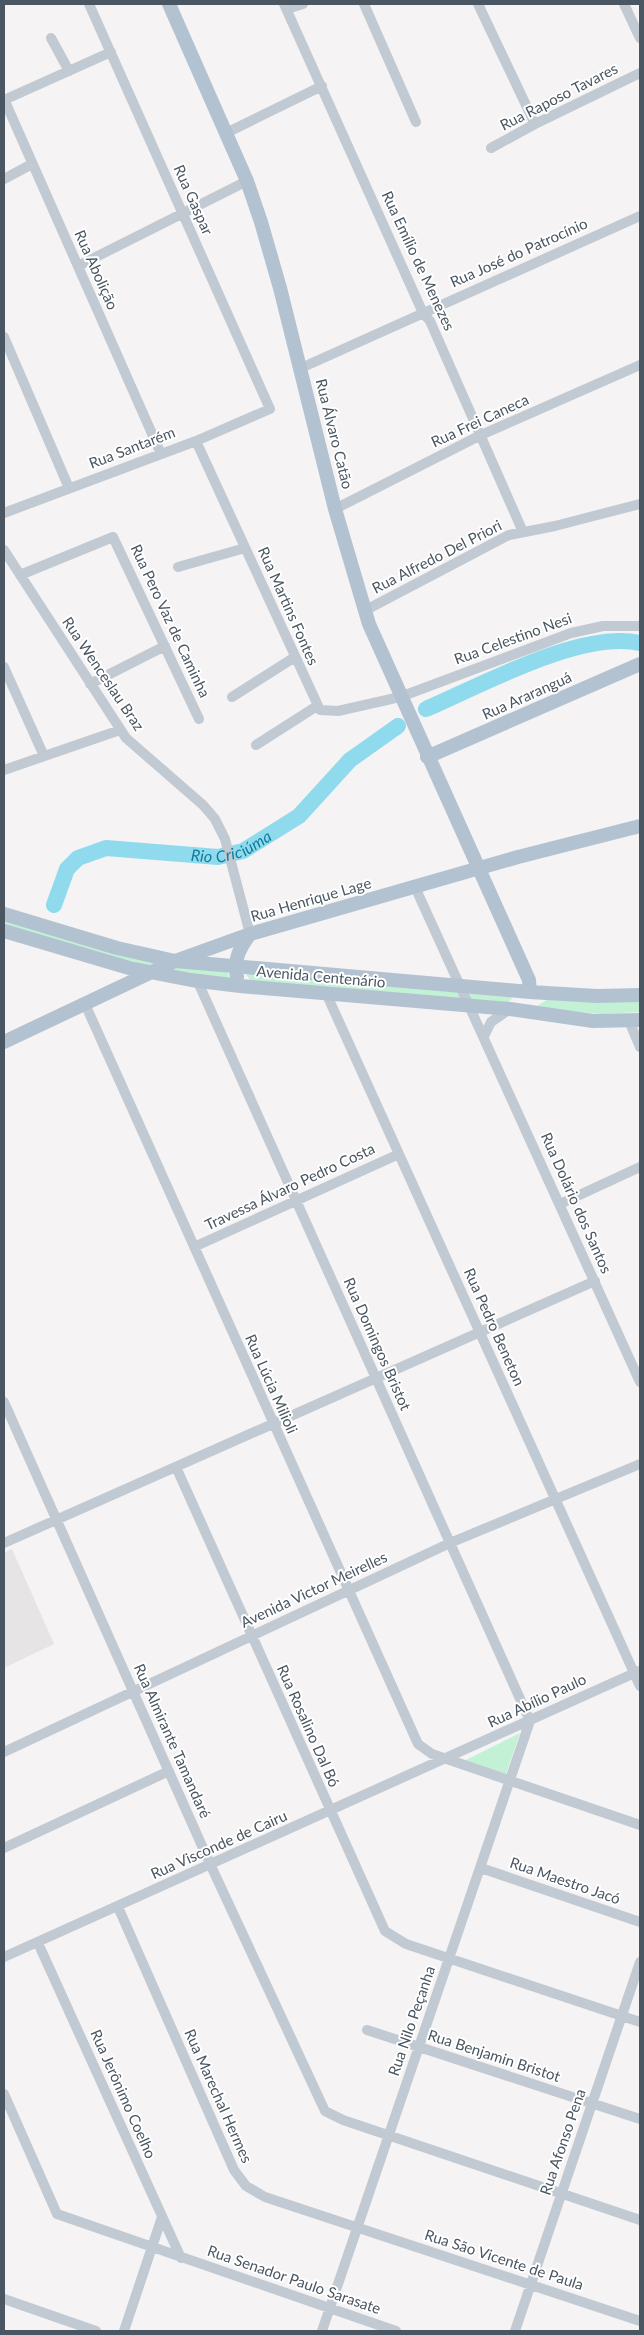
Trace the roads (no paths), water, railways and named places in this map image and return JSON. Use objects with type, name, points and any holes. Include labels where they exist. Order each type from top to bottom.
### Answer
[{"type":"main road","name":"Rua Álvaro Catão","points":[[169,4],[247,181],[270,249],[335,509],[364,611],[427,758],[534,988]]},
{"type":"main road","name":"Rua Araranguá","points":[[427,758],[640,664]]},
{"type":"main road","name":"Rua Henrique Lage","points":[[4,1042],[175,961],[250,934],[556,847],[640,826]]},
{"type":"main road","name":"Avenida Centenário","points":[[4,914],[117,948],[175,961],[460,986],[534,988],[597,996],[640,995]]},
{"type":"main road","name":"Avenida Centenário","points":[[4,931],[151,973],[197,980],[240,986],[510,1009],[575,1019],[634,1020]]},
{"type":"main road","points":[[240,986],[235,967],[238,951],[250,934]]},
{"type":"main road","points":[[510,1009],[525,1000],[534,988]]},
{"type":"street","name":"Rua Gaspar","points":[[89,4],[270,409]]},
{"type":"street","points":[[286,6],[303,4]]},
{"type":"street","points":[[364,4],[416,122]]},
{"type":"street","points":[[478,4],[535,124]]},
{"type":"street","points":[[624,4],[640,38]]},
{"type":"street","name":"Rua Emílio de Menezes","points":[[286,6],[423,313],[430,320],[523,532]]},
{"type":"street","points":[[51,38],[69,71]]},
{"type":"street","points":[[4,99],[111,52]]},
{"type":"street","name":"Rua Raposo Tavares","points":[[491,148],[535,124],[640,73]]},
{"type":"street","points":[[226,134],[322,86]]},
{"type":"street","name":"Rua Abolição","points":[[4,99],[161,454]]},
{"type":"street","points":[[4,179],[32,164]]},
{"type":"street","points":[[78,266],[247,181]]},
{"type":"street","name":"Rua José do Patrocínio","points":[[301,368],[640,216]]},
{"type":"street","points":[[4,337],[69,488]]},
{"type":"street","name":"Rua Frei Caneca","points":[[335,509],[481,435],[640,365]]},
{"type":"street","name":"Rua Santarém","points":[[4,512],[161,454],[270,409]]},
{"type":"street","name":"Rua Martins Fontes","points":[[196,440],[317,706]]},
{"type":"street","name":"Rua Alfredo Del Priori","points":[[364,611],[509,535],[640,504]]},
{"type":"street","name":"Rua Pero Vaz de Caminha","points":[[20,575],[113,537],[200,719]]},
{"type":"street","points":[[178,567],[245,548]]},
{"type":"street","name":"Rua Wenceslau Braz","points":[[4,550],[120,730],[132,744],[211,813],[220,829],[226,846],[250,934]]},
{"type":"street","name":"Rua Celestino Nesi","points":[[400,697],[571,633],[603,626],[640,626]]},
{"type":"street","points":[[90,684],[165,646]]},
{"type":"street","points":[[232,698],[295,657]]},
{"type":"street","points":[[4,667],[44,756]]},
{"type":"street","points":[[256,745],[317,706],[320,710],[331,712],[400,697]]},
{"type":"street","points":[[4,770],[120,730]]},
{"type":"street","name":"Rua Dolário dos Santos","points":[[415,887],[640,1382]]},
{"type":"street","name":"Rua Domingos Bristot","points":[[197,980],[530,1721]]},
{"type":"street","name":"Rua Pedro Beneton","points":[[326,993],[555,1498],[637,1672],[640,1686]]},
{"type":"street","name":"Rua Lúcia Milioli","points":[[85,1004],[412,1736],[424,1750],[446,1759],[640,1824]]},
{"type":"street","points":[[484,1036],[491,1022],[510,1009]]},
{"type":"street","points":[[634,1020],[640,1047]]},
{"type":"street","name":"Travessa Álvaro Pedro Costa","points":[[194,1247],[399,1154]]},
{"type":"street","points":[[560,1204],[640,1167]]},
{"type":"street","points":[[4,1543],[595,1281]]},
{"type":"street","name":"Rua Almirante Tamandaré","points":[[4,1402],[211,1866],[319,2102],[325,2111],[333,2116],[389,2136],[640,2220]]},
{"type":"street","name":"Avenida Victor Meirelles","points":[[4,1752],[450,1543],[640,1464]]},
{"type":"street","name":"Rua Rosalino Dal Bó","points":[[176,1467],[385,1932],[397,1941],[640,2022]]},
{"type":"street","name":"Rua Abílio Paulo","points":[[446,1759],[637,1672]]},
{"type":"street","name":"Rua Nilo Peçanha","points":[[322,2331],[530,1721]]},
{"type":"street","name":"Rua Visconde de Cairu","points":[[4,1958],[446,1759]]},
{"type":"street","points":[[4,1848],[169,1771]]},
{"type":"street","name":"Rua Maestro Jacó","points":[[481,1868],[640,1922]]},
{"type":"street","name":"Rua Marechal Hermes","points":[[118,1907],[240,2179],[246,2186],[265,2197],[358,2227]]},
{"type":"street","name":"Rua Jerônimo Coelho","points":[[38,1943],[181,2258]]},
{"type":"street","name":"Rua Afonso Pena","points":[[515,2331],[640,1962]]},
{"type":"street","name":"Rua Benjamin Bristot","points":[[367,2030],[640,2119]]},
{"type":"street","name":"Rua Senador Paulo Sarasate","points":[[4,2094],[57,2214],[396,2331]]},
{"type":"street","points":[[124,2331],[162,2217]]},
{"type":"street","name":"Rua São Vicente de Paula","points":[[358,2227],[640,2321]]},
{"type":"street","points":[[4,2300],[96,2331]]},
{"type":"waterway","name":"Rio Criciúma","points":[[426,709],[503,674],[561,652],[590,644],[616,641],[640,643]]},
{"type":"waterway","name":"Rio Criciúma","points":[[54,905],[67,869],[78,858],[106,848],[218,857],[243,851],[299,816],[350,760],[398,726]]}]
